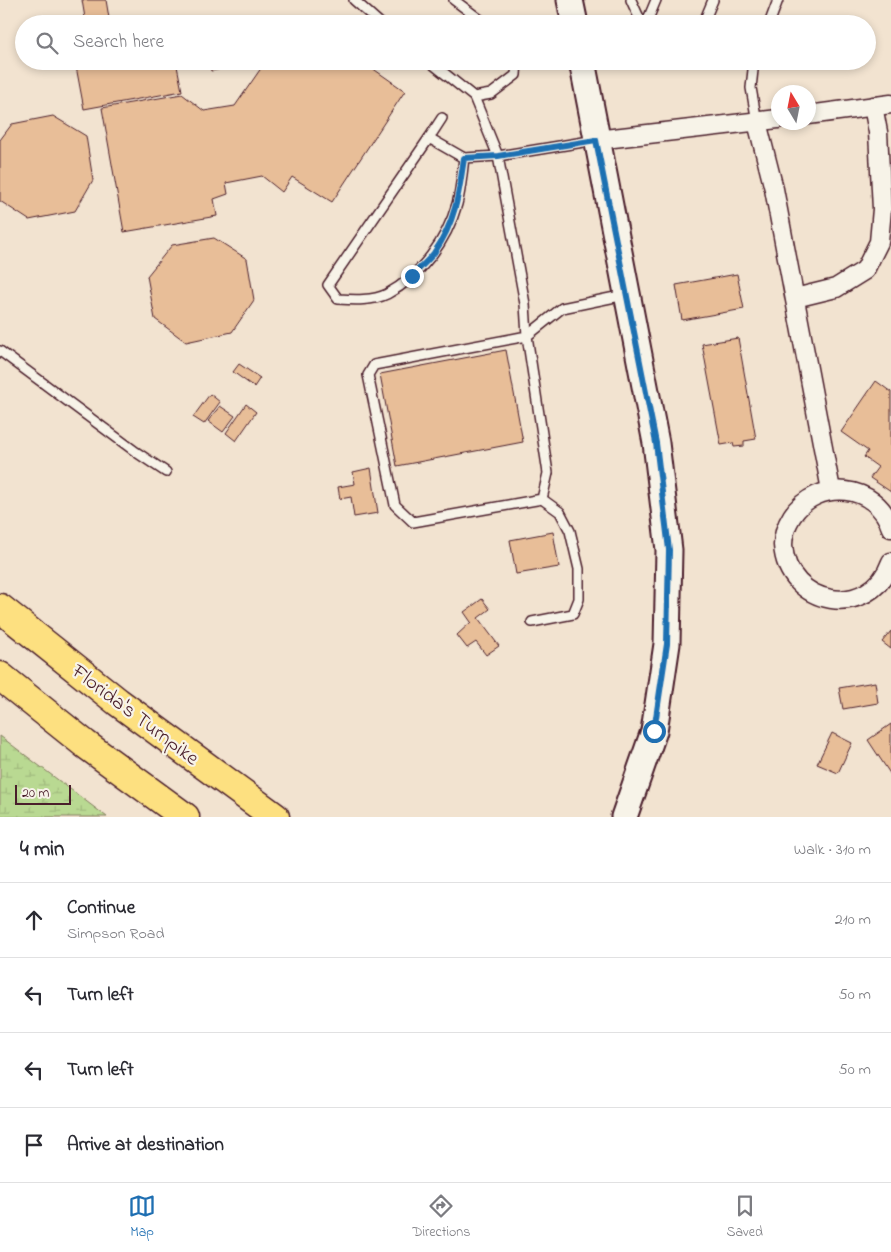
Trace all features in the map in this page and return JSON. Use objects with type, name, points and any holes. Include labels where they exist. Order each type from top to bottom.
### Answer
[{"type":"highway","name":"Florida's Turnpike","points":[[0,608],[118,702],[275,817]]},
{"type":"highway","points":[[0,676],[85,744],[185,817]]},
{"type":"main road","points":[[570,0],[573,15]]},
{"type":"main road","points":[[584,70],[656,443],[669,550],[667,644],[654,731],[624,817]]},
{"type":"street","points":[[816,114],[891,104]]},
{"type":"street","points":[[795,298],[836,288],[865,270],[879,242],[882,209],[878,132],[873,106]]},
{"type":"street","points":[[596,140],[771,120]]},
{"type":"street","points":[[757,122],[774,189],[831,490]]},
{"type":"street","points":[[891,528],[889,521],[879,507],[865,496],[849,490],[831,490],[813,496],[797,508],[787,524],[783,543],[786,562],[794,579],[809,592],[826,599],[846,600],[862,595],[877,585],[888,571],[891,562]]},
{"type":"lane","points":[[354,0],[371,15]]},
{"type":"lane","points":[[454,0],[474,15]]},
{"type":"lane","points":[[631,0],[638,15]]},
{"type":"lane","points":[[650,15],[656,0]]},
{"type":"lane","points":[[706,15],[713,0]]},
{"type":"lane","points":[[772,15],[778,0]]},
{"type":"lane","points":[[440,70],[474,97],[498,156],[525,304],[527,336],[548,473],[542,499]]},
{"type":"lane","points":[[474,97],[491,94],[516,75],[516,70]]},
{"type":"lane","points":[[753,70],[752,88],[757,122]]},
{"type":"lane","points":[[442,118],[328,285],[338,300],[363,300],[386,294],[412,276],[433,254],[448,229],[458,202],[464,158]]},
{"type":"lane","points":[[429,138],[464,158],[498,156],[596,140]]},
{"type":"lane","points":[[532,622],[573,614],[580,599],[579,569],[570,532],[560,512],[542,499],[413,522],[395,505],[368,375],[374,366],[527,336],[562,308],[628,294]]},
{"type":"lane","points":[[0,351],[136,452],[166,472]]},
{"type":"green space","points":[[0,736],[107,817],[0,817]]},
{"type":"building","points":[[82,0],[106,0],[108,15],[84,15]]},
{"type":"building","points":[[77,70],[178,70],[182,91],[84,109]]},
{"type":"building","points":[[260,70],[375,70],[405,91],[332,202],[292,177],[282,192],[262,176],[226,183],[228,194],[214,199],[217,216],[124,232],[102,108],[182,94],[204,111],[235,106]]},
{"type":"building","points":[[53,116],[86,136],[93,180],[75,211],[29,220],[0,201],[0,140],[12,124]]},
{"type":"building","points":[[214,238],[247,259],[254,300],[232,332],[186,342],[155,319],[147,276],[172,245]]},
{"type":"building","points":[[737,274],[744,309],[682,320],[676,285]]},
{"type":"building","points":[[738,338],[756,439],[744,441],[744,446],[734,447],[733,443],[721,445],[702,344]]},
{"type":"building","points":[[506,350],[523,442],[397,466],[380,374]]},
{"type":"building","points":[[239,364],[260,378],[254,387],[233,372]]},
{"type":"building","points":[[876,381],[891,392],[891,492],[870,478],[878,467],[864,457],[868,451],[841,432]]},
{"type":"building","points":[[210,394],[220,402],[204,424],[193,417]]},
{"type":"building","points":[[246,404],[256,412],[236,441],[226,433]]},
{"type":"building","points":[[220,406],[235,416],[223,432],[208,421]]},
{"type":"building","points":[[371,468],[378,513],[354,517],[351,497],[340,499],[338,487],[355,484],[353,472]]},
{"type":"building","points":[[553,532],[559,567],[516,574],[510,540]]},
{"type":"building","points":[[482,599],[490,609],[478,618],[499,646],[486,655],[476,642],[467,648],[457,635],[471,622],[464,612]]},
{"type":"building","points":[[891,631],[891,649],[882,642]]},
{"type":"building","points":[[875,682],[878,703],[843,709],[839,688]]},
{"type":"building","points":[[891,724],[891,775],[868,740]]},
{"type":"building","points":[[832,733],[852,743],[838,773],[817,764]]},
{"type":"route","points":[[412,276],[433,254],[448,229],[458,202],[464,158],[498,156],[596,140],[656,443],[669,550],[667,644],[654,731]]}]
